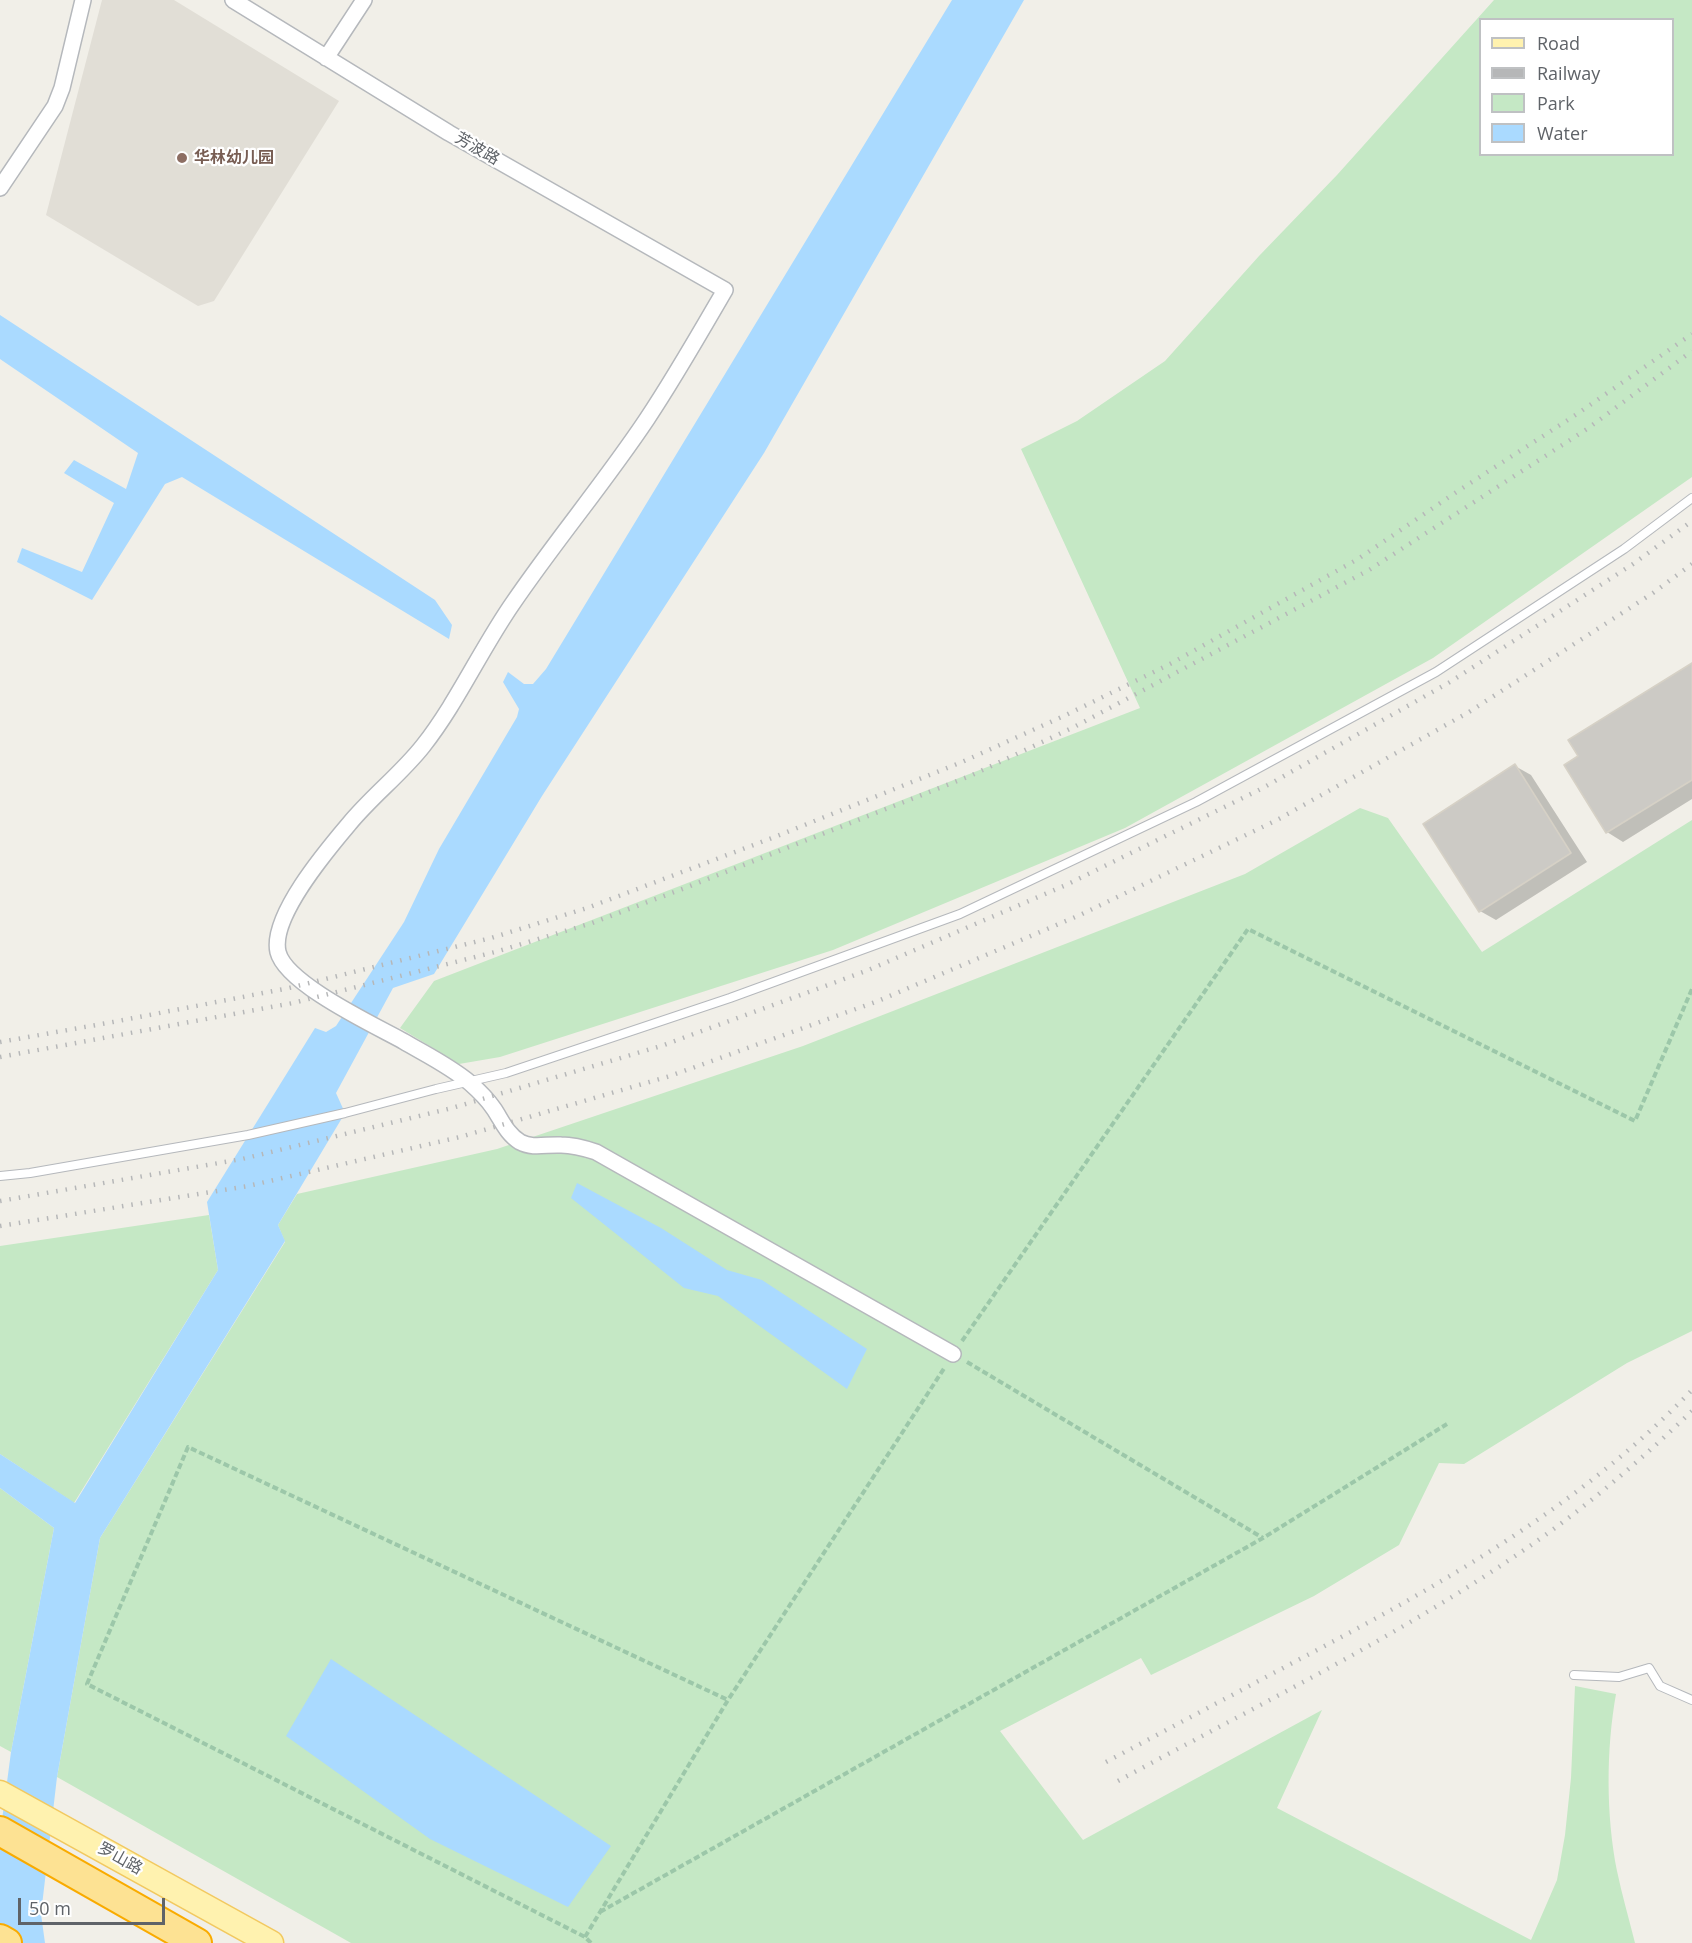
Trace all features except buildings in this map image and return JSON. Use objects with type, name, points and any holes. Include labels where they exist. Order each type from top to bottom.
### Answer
[{"type":"highway","points":[[0,1831],[197,1943]]},
{"type":"highway","points":[[0,1939],[7,1943]]},
{"type":"main road","name":"罗山路","points":[[0,1793],[271,1943]]},
{"type":"street","points":[[0,188],[55,106],[62,88],[83,0]]},
{"type":"street","name":"芳波路","points":[[233,0],[449,133],[725,290],[647,419],[513,603],[439,724],[422,747],[340,834],[287,910],[279,929],[277,941],[279,954],[284,964],[300,980],[470,1082]]},
{"type":"street","points":[[327,58],[364,0]]},
{"type":"street","points":[[470,1082],[492,1106],[510,1135],[523,1144],[538,1147],[560,1144],[580,1146],[596,1152],[953,1354]]},
{"type":"lane","points":[[0,1176],[30,1173],[248,1135],[506,1073],[730,998],[960,914],[1197,802],[1436,672],[1624,549],[1692,498]]},
{"type":"lane","points":[[1574,1675],[1619,1677],[1649,1668],[1660,1686],[1692,1700]]},
{"type":"path","points":[[585,1937],[728,1700],[953,1354],[1248,929],[1635,1121],[1692,989]]},
{"type":"path","points":[[953,1354],[1263,1538]]},
{"type":"path","points":[[600,1912],[1263,1538],[1447,1425]]},
{"type":"path","points":[[591,1943],[585,1937],[87,1684],[188,1447],[728,1700]]},
{"type":"shaded area","name":"华林幼儿园","points":[[102,0],[174,0],[339,101],[214,301],[198,306],[46,215]]},
{"type":"green space","points":[[1494,0],[1692,0],[1692,477],[1433,658],[1125,828],[833,950],[500,1057],[459,1064],[400,1028],[434,981],[1140,708],[1021,449],[1077,421],[1165,361],[1259,256],[1337,175]]},
{"type":"green space","points":[[1360,808],[1388,818],[1482,952],[1692,820],[1692,1331],[1627,1363],[1464,1464],[1439,1463],[1399,1545],[1314,1596],[1151,1675],[1141,1658],[1000,1731],[1083,1840],[1322,1710],[1277,1808],[1531,1940],[1557,1880],[1565,1835],[1571,1778],[1575,1686],[1616,1694],[1610,1737],[1609,1805],[1613,1850],[1635,1943],[351,1943],[57,1777],[100,1538],[285,1242],[278,1225],[297,1194],[497,1149],[803,1046],[1245,874]]},
{"type":"green space","points":[[209,1215],[218,1270],[74,1503],[0,1454],[0,1246]]},
{"type":"green space","points":[[0,1488],[54,1528],[11,1752],[0,1746]]},
{"type":"water","points":[[952,0],[1024,0],[764,453],[542,796],[434,974],[393,988],[336,1093],[345,1113],[278,1225],[285,1241],[100,1538],[57,1777],[41,1914],[45,1943],[0,1943],[0,1835],[11,1752],[54,1528],[0,1488],[0,1454],[75,1503],[218,1270],[207,1202],[315,1028],[326,1032],[336,1026],[404,922],[439,849],[517,717],[519,709],[503,682],[508,672],[524,684],[533,684],[546,669]]},
{"type":"water","points":[[0,315],[435,600],[452,625],[449,639],[182,477],[165,484],[92,600],[17,562],[22,548],[82,572],[114,503],[64,473],[74,460],[126,489],[138,453],[0,359]]},
{"type":"water","points":[[577,1183],[661,1228],[727,1270],[762,1280],[867,1349],[847,1389],[718,1296],[684,1288],[571,1198]]},
{"type":"water","points":[[331,1659],[611,1846],[568,1907],[430,1839],[286,1736]]},
{"type":"railway","points":[[0,1042],[289,988],[491,938],[587,908],[772,838],[962,762],[1066,715],[1170,664],[1358,559],[1577,414],[1692,334]]},
{"type":"railway","points":[[0,1057],[293,1003],[495,952],[592,923],[970,776],[1074,727],[1369,570],[1587,429],[1692,351]]},
{"type":"railway","points":[[0,1201],[242,1159],[452,1108],[661,1046],[866,971],[1066,885],[1261,789],[1450,682],[1633,564],[1692,521]]},
{"type":"railway","points":[[0,1226],[248,1186],[460,1137],[670,1076],[878,1001],[1080,915],[1277,820],[1469,712],[1653,593],[1692,564]]},
{"type":"railway","points":[[1106,1762],[1351,1632],[1506,1541],[1603,1471],[1649,1432],[1692,1390]]},
{"type":"railway","points":[[1118,1781],[1324,1671],[1426,1613],[1475,1582],[1524,1550],[1590,1501],[1692,1411]]},
{"type":"place","name":"华林幼儿园","points":[[182,158]]}]
